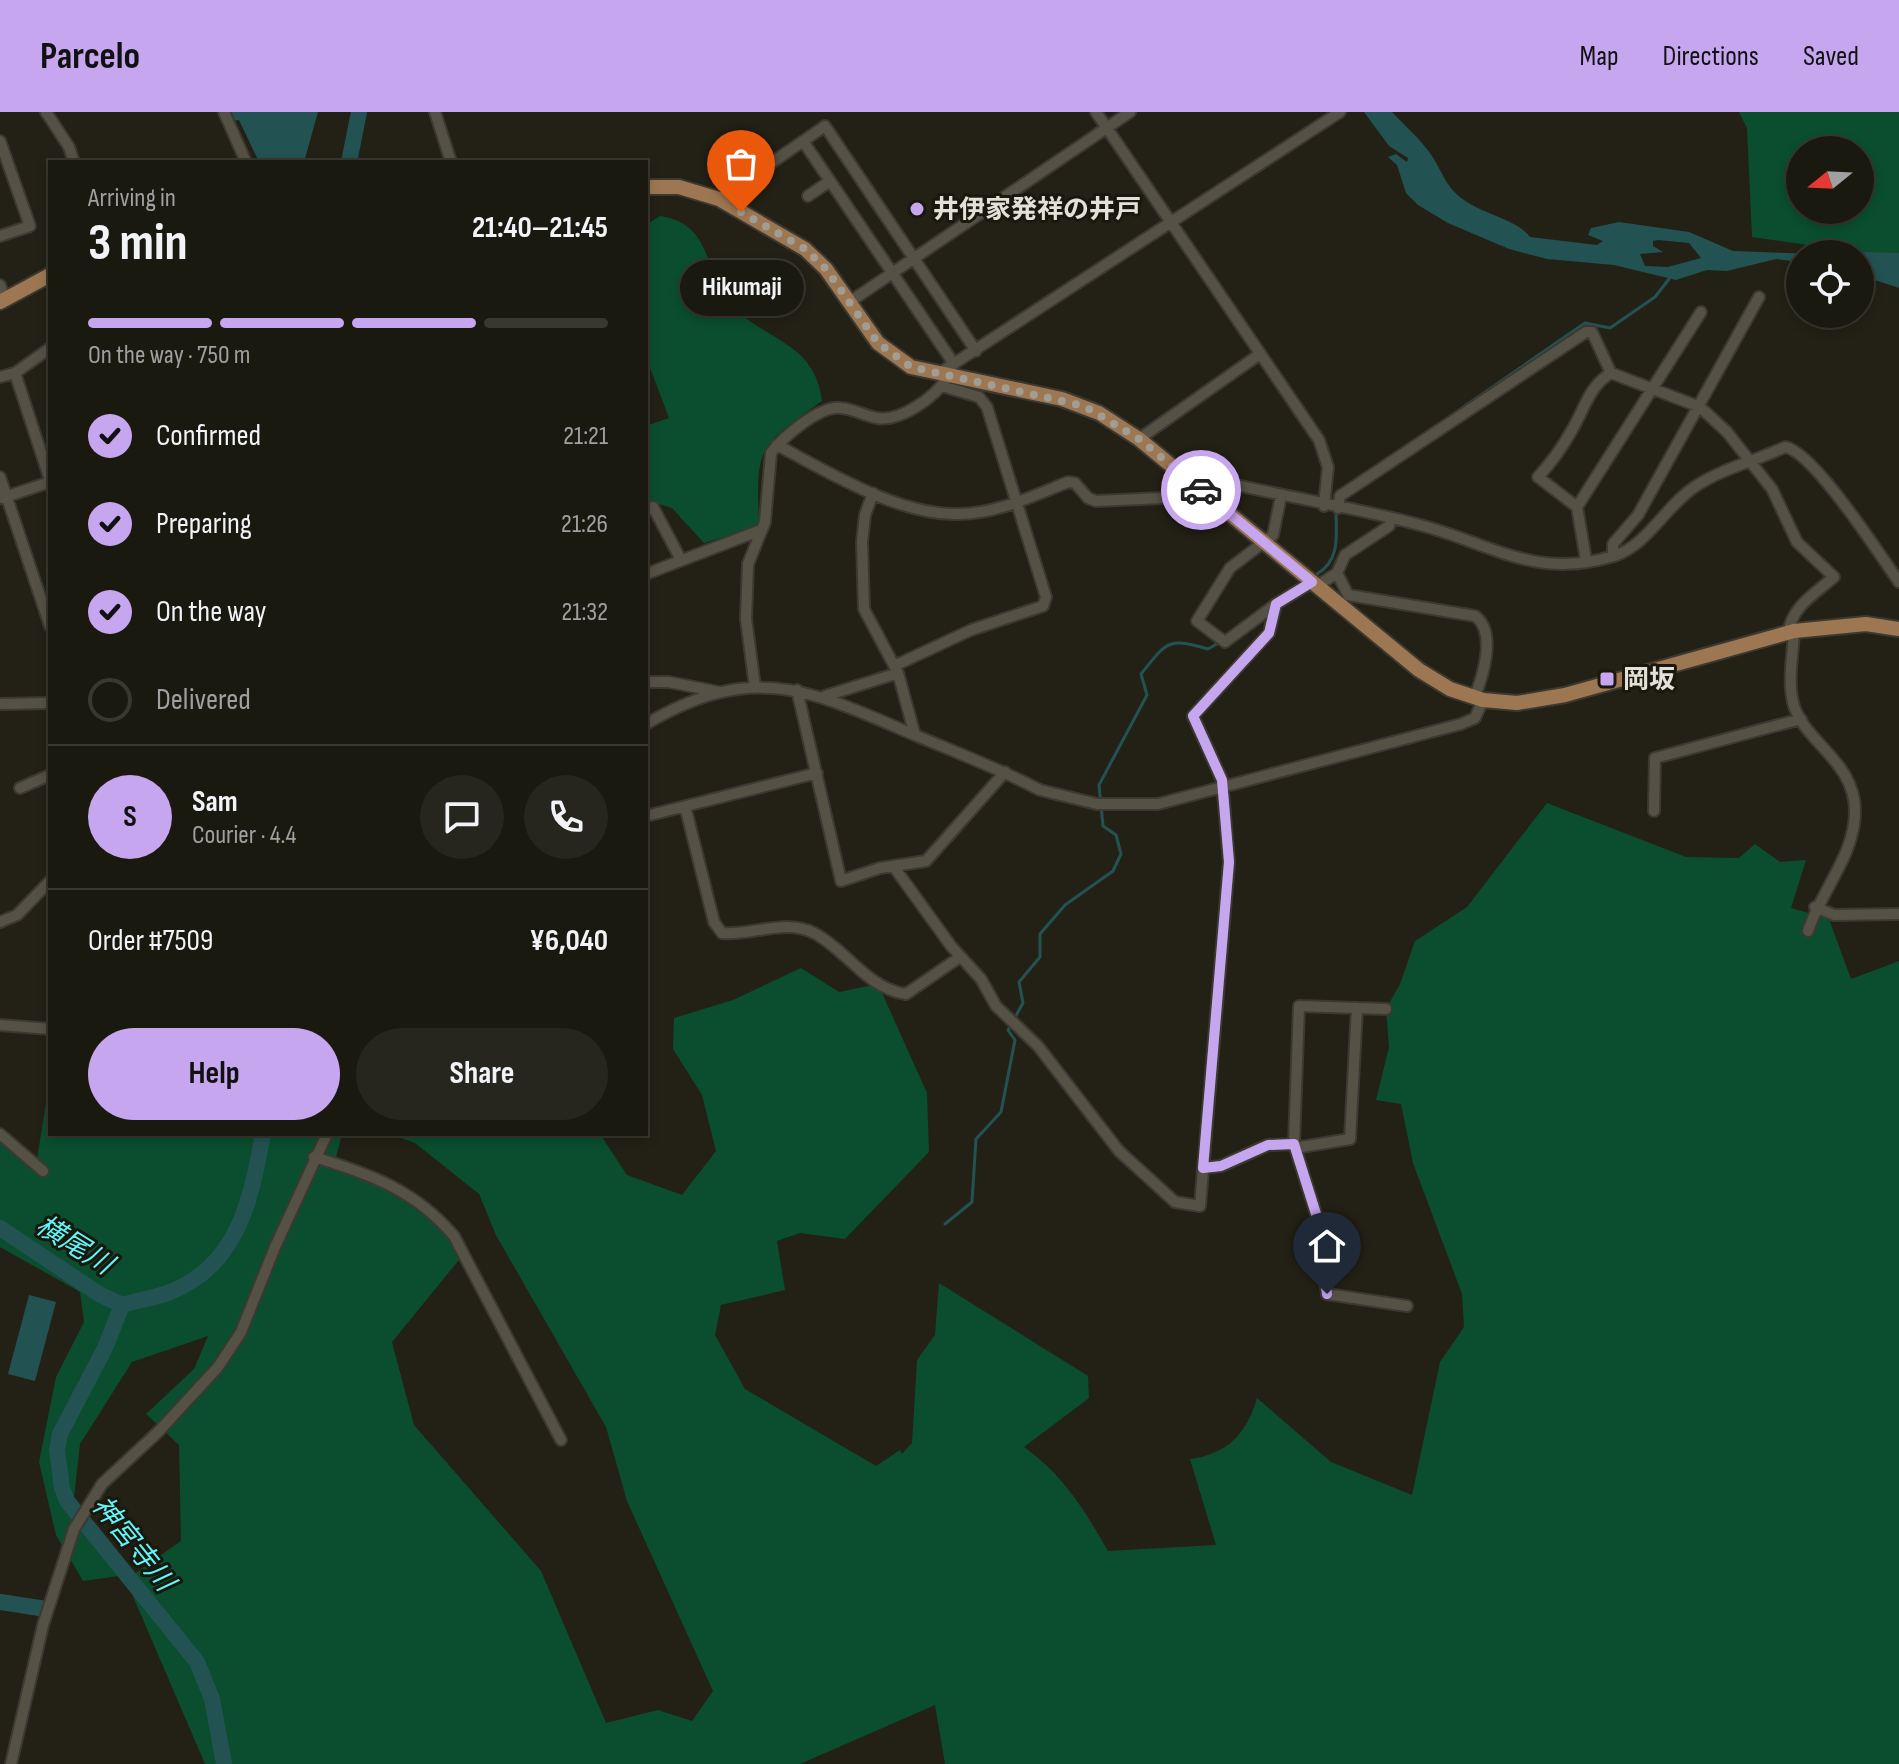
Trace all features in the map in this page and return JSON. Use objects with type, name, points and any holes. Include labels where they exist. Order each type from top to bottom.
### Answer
[{"type":"main road","points":[[648,187],[679,187],[719,199],[805,249],[826,269],[878,343],[911,367],[1062,399],[1099,413],[1139,439],[1419,670],[1479,699],[1517,703],[1565,695],[1792,632],[1866,624],[1899,629]]},
{"type":"main road","points":[[2,295],[48,276]]},
{"type":"street","points":[[46,112],[69,147],[73,160]]},
{"type":"street","points":[[224,112],[245,160]]},
{"type":"street","points":[[435,112],[450,160]]},
{"type":"street","points":[[1096,112],[1319,440],[1328,467],[1324,506]]},
{"type":"street","points":[[848,303],[1130,112]]},
{"type":"street","points":[[755,687],[746,619],[748,564],[761,530],[769,497],[771,453],[777,445],[827,409],[841,408],[878,419],[901,417],[976,351],[1340,112]]},
{"type":"street","points":[[719,199],[825,126],[976,351]]},
{"type":"street","points":[[0,141],[30,226],[0,236]]},
{"type":"street","points":[[803,141],[892,274],[945,376],[979,397],[987,407],[1046,597],[1043,606],[971,630],[896,670],[825,696]]},
{"type":"street","points":[[808,196],[830,181]]},
{"type":"street","points":[[1613,556],[1613,544],[1638,515],[1759,297]]},
{"type":"street","points":[[1577,507],[1701,312]]},
{"type":"street","points":[[1338,508],[1340,496],[1586,332],[1592,332],[1611,373],[1656,387],[1700,407],[1743,447],[1772,489],[1797,542],[1834,577],[1796,612],[1790,622],[1793,705],[1849,779],[1855,811],[1848,849],[1815,907],[1808,931]]},
{"type":"street","points":[[0,377],[15,373],[48,349]]},
{"type":"street","points":[[1139,439],[1260,354]]},
{"type":"street","points":[[15,373],[48,475]]},
{"type":"street","points":[[1586,560],[1577,507],[1538,477],[1572,430],[1591,390],[1611,373]]},
{"type":"street","points":[[777,445],[873,493],[955,515],[1018,502],[1068,482],[1075,483],[1088,498],[1096,501],[1140,496],[1194,498],[1214,514],[1221,506]]},
{"type":"street","points":[[1195,485],[1219,481],[1420,525],[1523,562],[1586,560],[1613,556],[1639,540],[1678,499],[1698,484],[1785,447],[1795,448],[1813,465],[1899,582]]},
{"type":"street","points":[[0,477],[3,497],[48,621]]},
{"type":"street","points":[[3,497],[48,482]]},
{"type":"street","points":[[873,493],[865,515],[862,542],[864,609],[896,670],[915,735]]},
{"type":"street","points":[[1281,496],[1273,535],[1266,544],[1230,568],[1197,621],[1225,642],[1276,604],[1337,573],[1345,555],[1389,526],[1391,519]]},
{"type":"street","points":[[648,509],[653,507],[681,560]]},
{"type":"street","points":[[648,573],[761,530]]},
{"type":"street","points":[[648,723],[679,705],[722,693],[755,687],[797,690],[825,696],[1067,800],[1097,804],[1158,804],[1475,718],[1486,646],[1483,621],[1465,612],[1373,602],[1348,595],[1337,573]]},
{"type":"street","points":[[894,867],[960,957],[981,979],[996,1006],[1038,1046],[1119,1151],[1175,1202],[1200,1206],[1229,862],[1220,773],[1193,716],[1269,633],[1276,604]]},
{"type":"street","points":[[648,682],[669,682],[722,693]]},
{"type":"street","points":[[797,690],[841,881],[926,861],[1005,772]]},
{"type":"street","points":[[0,704],[48,703]]},
{"type":"street","points":[[1654,811],[1655,758],[1801,719]]},
{"type":"street","points":[[648,815],[817,773]]},
{"type":"street","points":[[20,788],[48,776]]},
{"type":"street","points":[[685,806],[714,922],[722,933],[740,935],[792,926],[815,933],[878,984],[906,994],[960,957]]},
{"type":"street","points":[[0,922],[17,915],[48,883]]},
{"type":"street","points":[[1815,907],[1834,915],[1899,914]]},
{"type":"street","points":[[1386,1009],[1299,1006],[1295,1146],[1317,1217],[1327,1294],[1407,1306]]},
{"type":"street","points":[[1203,1168],[1221,1166],[1268,1145],[1295,1146],[1350,1139],[1357,1008]]},
{"type":"street","points":[[0,1025],[48,1029]]},
{"type":"street","points":[[0,1134],[43,1171]]},
{"type":"street","points":[[11,1764],[43,1625],[67,1549],[91,1499],[115,1469],[159,1431],[218,1367],[241,1332],[314,1157],[326,1136]]},
{"type":"street","points":[[314,1157],[370,1174],[431,1209],[454,1236],[561,1440]]},
{"type":"green space","points":[[1739,112],[1899,112],[1899,258],[1874,254],[1874,240],[1786,242],[1752,237],[1747,128]]},
{"type":"green space","points":[[660,216],[678,221],[691,230],[700,240],[723,294],[747,319],[800,355],[818,382],[822,401],[784,429],[765,451],[758,479],[759,526],[704,543],[672,508],[648,501],[648,425],[669,418],[648,362],[648,224]]},
{"type":"green space","points":[[1547,803],[1686,857],[1739,858],[1755,844],[1780,862],[1806,860],[1791,908],[1829,919],[1851,979],[1899,961],[1899,1764],[945,1764],[935,1705],[800,1764],[205,1764],[126,1580],[181,1541],[179,1445],[146,1414],[194,1369],[208,1336],[132,1362],[80,1444],[72,1515],[126,1575],[83,1581],[56,1535],[39,1462],[56,1377],[84,1322],[80,1292],[0,1247],[0,1136],[35,1171],[48,1091],[48,1136],[341,1136],[335,1161],[431,1209],[463,1255],[392,1342],[414,1425],[541,1571],[606,1723],[658,1710],[692,1721],[713,1691],[627,1501],[606,1427],[496,1235],[479,1194],[415,1143],[395,1136],[601,1136],[627,1175],[682,1195],[716,1151],[702,1095],[673,1049],[674,1018],[733,1000],[801,968],[839,992],[878,984],[927,1093],[929,1152],[845,1239],[800,1233],[777,1241],[785,1290],[721,1305],[715,1335],[745,1389],[876,1466],[900,1450],[902,1454],[912,1443],[917,1360],[935,1335],[939,1283],[1088,1376],[1089,1398],[1024,1447],[1051,1470],[1072,1494],[1108,1551],[1216,1545],[1190,1459],[1215,1452],[1234,1440],[1248,1422],[1257,1398],[1331,1462],[1412,1495],[1440,1362],[1464,1327],[1462,1294],[1413,1163],[1401,1104],[1376,1100],[1389,1047],[1386,1009],[1400,984],[1415,941],[1467,907]]},
{"type":"water","points":[[228,112],[318,112],[305,160],[258,160],[239,120],[232,121]]},
{"type":"water","points":[[1364,112],[1392,112],[1426,148],[1459,196],[1518,226],[1530,237],[1597,245],[1603,241],[1588,235],[1591,228],[1619,222],[1689,232],[1733,251],[1786,253],[1786,260],[1776,259],[1727,271],[1707,270],[1676,280],[1614,265],[1547,259],[1509,249],[1448,223],[1418,205],[1406,193],[1397,165],[1388,157],[1396,154],[1407,162],[1408,158],[1389,146]],"holes":[[[1658,240],[1689,243],[1701,258],[1668,267],[1645,266],[1640,254],[1663,252],[1653,246],[1653,241]]]},
{"type":"water","points":[[1874,262],[1899,266],[1899,288],[1874,280]]},
{"type":"water","points":[[29,1295],[56,1302],[35,1381],[8,1374]]},
{"type":"waterway","points":[[349,160],[359,112]]},
{"type":"waterway","points":[[1874,260],[1899,261]]},
{"type":"waterway","points":[[1462,408],[1585,323],[1610,328],[1655,297],[1669,279]]},
{"type":"waterway","points":[[1317,574],[1334,554],[1336,510]]},
{"type":"waterway","points":[[1236,628],[1265,606]]},
{"type":"waterway","points":[[945,1224],[972,1202],[976,1139],[1001,1112],[1015,1040],[1008,1030],[1023,1003],[1019,982],[1040,957],[1040,934],[1065,905],[1113,871],[1121,854],[1116,835],[1103,826],[1099,785],[1147,695],[1141,674],[1169,645],[1184,643],[1208,649],[1222,641]]},
{"type":"waterway","name":"神宮寺川","points":[[224,1764],[212,1699],[197,1662],[67,1501],[62,1488],[57,1450],[60,1434],[105,1348],[122,1305],[170,1292],[193,1280],[212,1265],[227,1247],[246,1205],[263,1136]]},
{"type":"waterway","name":"横尾川","points":[[0,1228],[99,1294],[122,1305]]},
{"type":"waterway","name":"横尾川","points":[[0,1602],[46,1609]]},
{"type":"way so far","points":[[741,212],[805,249],[826,269],[878,343],[911,367],[1084,406],[1139,439],[1201,490]]},
{"type":"place","name":"井伊家発祥の井戸","points":[[917,209]]},
{"type":"place","name":"Hikumaji","points":[[741,212]]},
{"type":"place","name":"岡坂","points":[[1607,679]]},
{"type":"route","points":[[1201,490],[1312,582],[1276,604],[1269,633],[1193,716],[1222,780],[1229,862],[1203,1168],[1221,1166],[1268,1145],[1294,1144],[1303,1181],[1317,1217],[1327,1294]]}]
